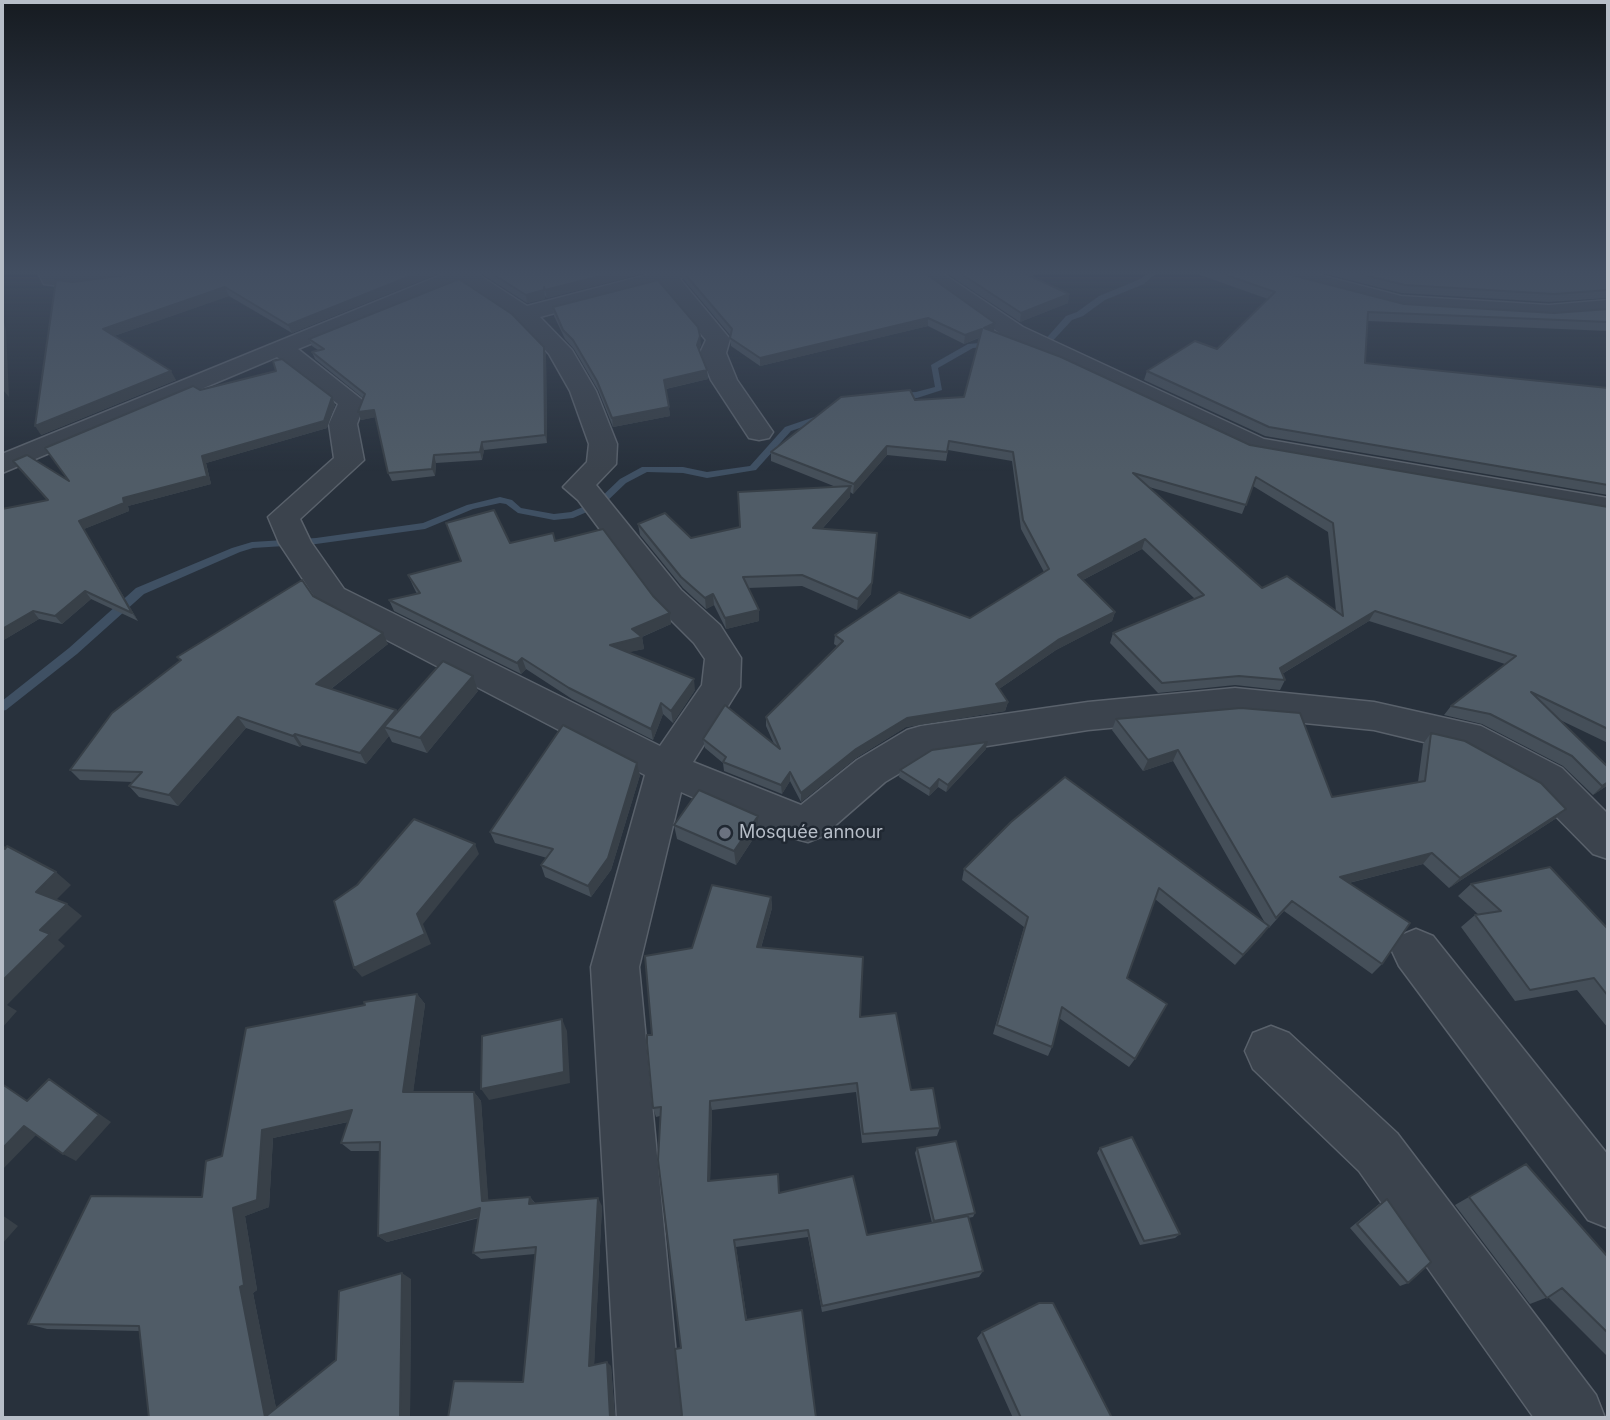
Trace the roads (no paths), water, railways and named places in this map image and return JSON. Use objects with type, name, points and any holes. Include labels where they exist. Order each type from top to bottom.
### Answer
[{"type":"street","points":[[2,464],[302,339]]},
{"type":"street","points":[[549,339],[560,350],[583,391],[603,444],[601,464],[578,487],[589,494],[669,598],[707,634],[723,658],[721,687],[667,768],[615,967],[649,1418]]},
{"type":"street","points":[[718,339],[713,353],[724,380],[759,432]]},
{"type":"street","points":[[1029,339],[1257,446],[1608,507]]},
{"type":"street","points":[[281,348],[352,402],[343,424],[349,460],[284,517],[295,543],[332,597],[667,768],[788,821],[808,824],[871,771],[921,741],[1088,716],[1235,702],[1374,716],[1467,737],[1547,780],[1608,841]]},
{"type":"street","points":[[1416,951],[1608,1200]]},
{"type":"street","points":[[1271,1051],[1378,1152],[1573,1418]]},
{"type":"waterway","points":[[1037,344],[1045,344],[1049,339]]},
{"type":"waterway","points":[[896,396],[917,395],[939,388],[934,367],[971,346],[991,344]]},
{"type":"waterway","points":[[2,707],[73,651],[140,591],[236,550],[252,545],[316,541],[425,526],[470,507],[500,500],[509,502],[518,510],[554,517],[573,515],[600,503],[623,481],[645,469],[683,470],[707,475],[753,468],[788,429],[826,416]]},
{"type":"place","name":"Mosquée annour","points":[[725,833]]}]
